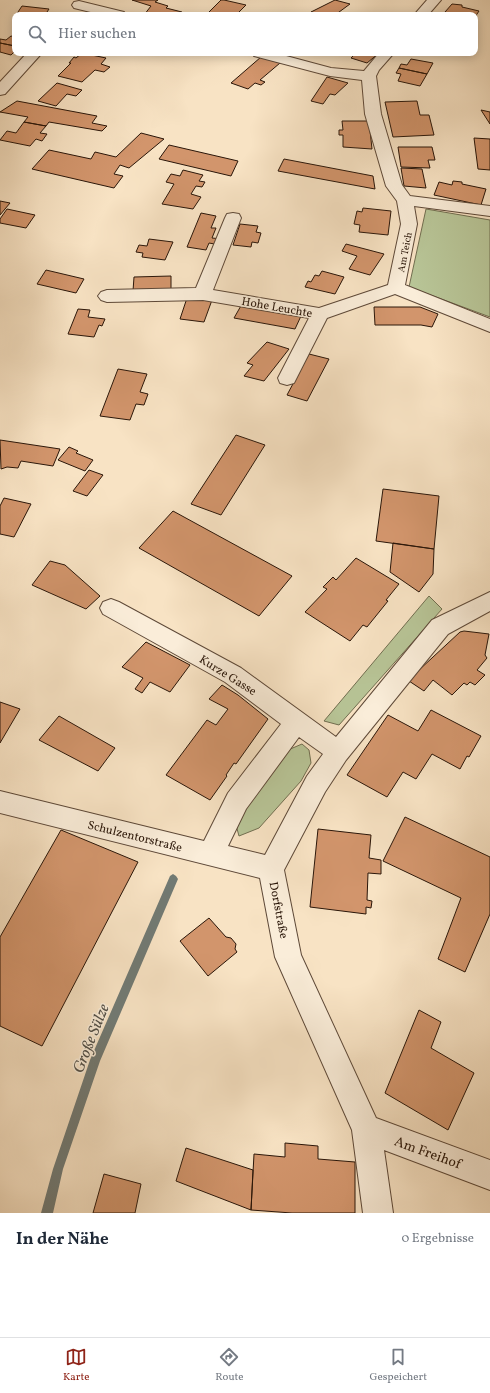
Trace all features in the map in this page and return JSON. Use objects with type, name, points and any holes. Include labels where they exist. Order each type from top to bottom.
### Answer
[{"type":"street","points":[[424,12],[434,0]]},
{"type":"street","points":[[78,7],[104,12]]},
{"type":"street","points":[[0,91],[32,56]]},
{"type":"street","points":[[270,56],[330,72],[369,76]]},
{"type":"street","points":[[384,56],[373,68],[369,76],[373,114],[394,186],[405,200],[490,211]]},
{"type":"street","name":"Am Teich","points":[[405,200],[409,224],[396,288],[490,326]]},
{"type":"street","points":[[203,294],[233,218]]},
{"type":"street","name":"Hohe Leuchte","points":[[108,296],[203,294],[320,314],[396,288]]},
{"type":"street","points":[[287,378],[320,314]]},
{"type":"street","name":"Kurze Gasse","points":[[111,608],[233,675],[338,752]]},
{"type":"street","name":"Dorfstraße","points":[[378,1213],[366,1129],[288,957],[271,869],[316,784],[338,752],[440,628],[486,609]]},
{"type":"street","points":[[211,854],[236,801],[296,722]]},
{"type":"street","name":"Schulzentorstraße","points":[[0,802],[271,869]]},
{"type":"street","name":"Am Freihof","points":[[366,1129],[490,1175]]},
{"type":"green space","points":[[426,209],[490,220],[490,317],[409,287]]},
{"type":"green space","points":[[429,596],[442,609],[339,725],[324,721]]},
{"type":"green space","points":[[302,744],[309,750],[311,763],[301,781],[259,828],[239,836],[236,825],[251,794],[288,750]]},
{"type":"building","points":[[132,0],[158,0],[155,2],[168,6],[166,8],[182,12],[146,12],[151,6]]},
{"type":"building","points":[[221,0],[246,5],[239,12],[209,12]]},
{"type":"building","points":[[335,0],[350,4],[339,12],[311,12]]},
{"type":"building","points":[[452,4],[462,5],[462,7],[479,11],[478,12],[445,12]]},
{"type":"building","points":[[22,6],[49,9],[47,12],[18,12]]},
{"type":"building","points":[[12,36],[12,45],[0,43],[0,39],[6,40]]},
{"type":"building","points":[[0,43],[12,45],[11,55],[0,52]]},
{"type":"building","points":[[78,56],[96,56],[106,58],[101,64],[110,67],[104,72],[95,70],[82,82],[58,76],[71,63],[69,63],[74,57],[76,58]]},
{"type":"building","points":[[353,56],[375,56],[367,63],[351,58]]},
{"type":"building","points":[[261,57],[280,63],[260,80],[265,82],[261,85],[255,83],[248,89],[231,83]]},
{"type":"building","points":[[411,59],[433,63],[427,74],[399,68],[401,64],[407,65]]},
{"type":"building","points":[[399,68],[427,74],[420,86],[398,81],[401,74],[396,73]]},
{"type":"building","points":[[327,77],[348,83],[335,95],[330,94],[323,104],[311,101]]},
{"type":"building","points":[[57,83],[82,90],[76,96],[67,94],[56,106],[38,101]]},
{"type":"building","points":[[17,101],[97,116],[92,123],[107,126],[102,131],[49,122],[46,126],[24,122],[28,117],[0,112]]},
{"type":"building","points":[[417,101],[420,115],[429,115],[434,135],[393,137],[385,102]]},
{"type":"building","points":[[481,110],[490,112],[490,124]]},
{"type":"building","points":[[342,121],[369,121],[372,149],[343,147],[343,135],[339,135],[339,130],[343,130]]},
{"type":"building","points":[[24,122],[46,126],[40,133],[47,134],[42,141],[36,139],[30,146],[0,140],[7,131],[16,133]]},
{"type":"building","points":[[141,133],[164,139],[129,168],[120,165],[114,174],[123,176],[114,188],[32,169],[49,150],[91,159],[95,152],[116,157]]},
{"type":"building","points":[[474,138],[490,139],[490,170],[478,169]]},
{"type":"building","points":[[169,145],[238,161],[231,176],[159,159]]},
{"type":"building","points":[[398,147],[432,147],[435,160],[428,160],[430,168],[401,167]]},
{"type":"building","points":[[284,159],[373,176],[375,189],[278,171]]},
{"type":"building","points":[[401,168],[422,169],[426,188],[404,186]]},
{"type":"building","points":[[183,170],[203,175],[199,181],[205,182],[202,187],[196,186],[191,194],[201,197],[193,209],[162,204],[174,184],[166,182],[171,174],[180,176]]},
{"type":"building","points":[[453,181],[486,189],[481,205],[434,195],[439,182],[452,185]]},
{"type":"building","points":[[0,201],[10,203],[0,215]]},
{"type":"building","points":[[363,208],[391,211],[388,235],[359,232],[360,225],[354,224],[357,211],[362,212]]},
{"type":"building","points":[[7,209],[35,215],[26,228],[0,223],[0,219]]},
{"type":"building","points":[[201,213],[216,216],[211,228],[216,228],[212,238],[222,239],[220,245],[209,243],[206,250],[187,247]]},
{"type":"building","points":[[240,224],[258,226],[256,232],[261,233],[258,243],[252,242],[251,247],[233,245]]},
{"type":"building","points":[[149,239],[173,242],[165,260],[142,257],[143,253],[136,252],[139,245],[147,246]]},
{"type":"building","points":[[346,244],[384,254],[370,275],[349,269],[357,256],[342,251]]},
{"type":"building","points":[[46,270],[84,279],[76,293],[37,284]]},
{"type":"building","points":[[322,271],[344,277],[335,294],[305,287],[308,281],[311,282],[315,275],[319,276]]},
{"type":"building","points":[[171,276],[171,291],[133,291],[134,277]]},
{"type":"building","points":[[187,298],[212,300],[204,322],[180,319]]},
{"type":"building","points":[[242,304],[301,316],[295,329],[234,318]]},
{"type":"building","points":[[374,307],[420,307],[438,314],[432,327],[421,325],[375,325]]},
{"type":"building","points":[[78,309],[90,310],[88,317],[105,319],[102,326],[99,325],[94,337],[68,334]]},
{"type":"building","points":[[267,342],[289,349],[264,381],[244,376],[253,365],[247,363]]},
{"type":"building","points":[[309,354],[329,359],[307,401],[287,395]]},
{"type":"building","points":[[118,369],[147,374],[140,392],[148,394],[144,405],[136,404],[130,420],[100,416]]},
{"type":"building","points":[[236,435],[265,445],[221,515],[191,504]]},
{"type":"building","points":[[0,440],[60,449],[53,466],[21,461],[18,468],[7,467],[1,469]]},
{"type":"building","points":[[69,447],[78,451],[76,453],[93,460],[85,471],[58,460]]},
{"type":"building","points":[[89,470],[103,475],[87,496],[73,491]]},
{"type":"building","points":[[383,489],[439,496],[434,549],[376,541]]},
{"type":"building","points":[[4,498],[31,504],[14,537],[0,534],[0,506]]},
{"type":"building","points":[[173,511],[292,576],[259,616],[139,548]]},
{"type":"building","points":[[393,543],[434,549],[433,574],[419,592],[390,572]]},
{"type":"building","points":[[356,558],[399,584],[386,600],[388,601],[367,627],[363,625],[350,641],[305,612],[327,589],[323,587],[333,577],[336,580]]},
{"type":"building","points":[[50,561],[65,565],[100,596],[86,609],[32,585]]},
{"type":"building","points":[[464,631],[489,634],[485,655],[487,658],[477,670],[485,675],[475,685],[470,682],[467,685],[464,683],[452,695],[433,680],[424,691],[409,681],[460,632]]},
{"type":"building","points":[[146,642],[190,665],[170,692],[150,682],[142,693],[135,689],[143,678],[122,667]]},
{"type":"building","points":[[222,685],[238,695],[268,719],[236,764],[234,763],[226,775],[227,776],[210,800],[166,775],[207,720],[216,725],[228,709],[209,699]]},
{"type":"building","points":[[0,702],[20,709],[0,743]]},
{"type":"building","points":[[431,710],[481,736],[460,769],[432,754],[416,779],[403,772],[387,797],[347,775],[388,715],[418,731]]},
{"type":"building","points":[[59,716],[115,748],[98,771],[39,740]]},
{"type":"building","points":[[405,817],[490,857],[490,914],[465,972],[438,959],[461,898],[383,861]]},
{"type":"building","points":[[318,829],[371,835],[369,858],[381,860],[381,874],[368,873],[367,900],[372,901],[371,908],[366,907],[366,914],[310,907]]},
{"type":"building","points":[[61,830],[138,862],[42,1046],[0,1026],[0,937]]},
{"type":"building","points":[[209,918],[226,937],[231,938],[236,944],[235,949],[237,952],[208,976],[180,941]]},
{"type":"building","points":[[419,1010],[441,1022],[431,1048],[474,1073],[448,1130],[385,1093]]},
{"type":"building","points":[[285,1143],[318,1146],[318,1159],[355,1162],[355,1213],[292,1213],[251,1210],[254,1154],[285,1157]]},
{"type":"building","points":[[186,1148],[253,1170],[251,1210],[176,1181]]},
{"type":"building","points":[[104,1174],[141,1184],[135,1213],[93,1213]]},
{"type":"waterway","name":"Große Sülze","points":[[47,1213],[58,1169],[95,1060],[173,879]]}]
